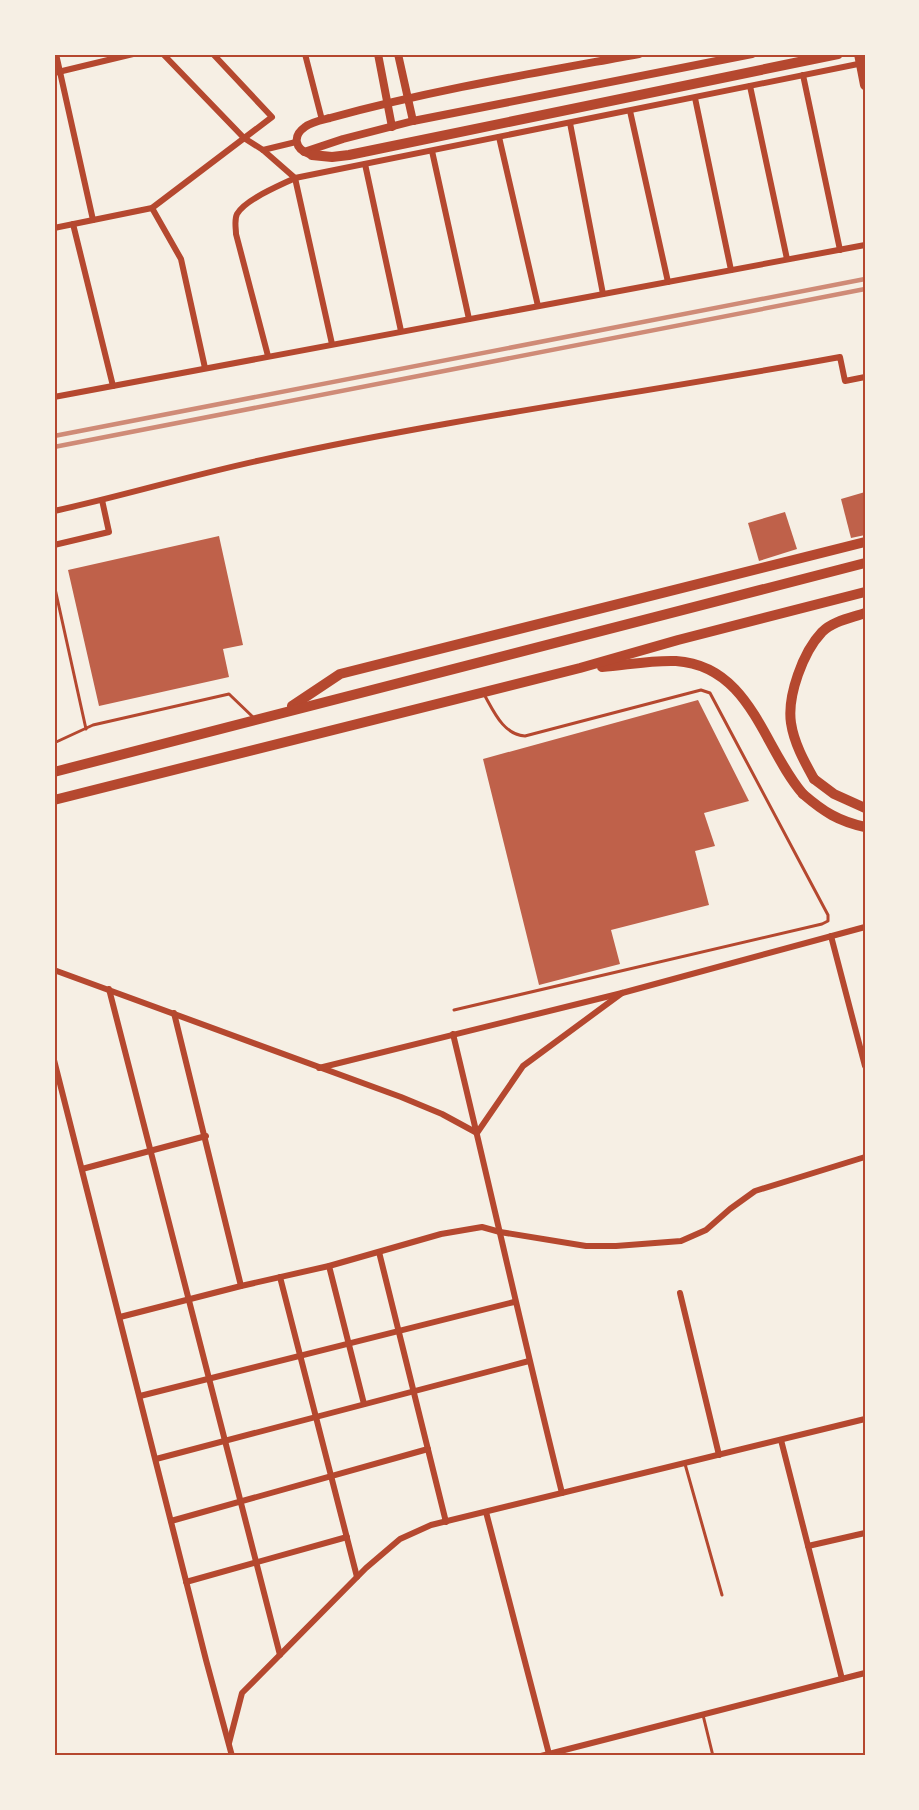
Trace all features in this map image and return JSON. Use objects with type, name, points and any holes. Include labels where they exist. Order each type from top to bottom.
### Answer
[{"type":"main road","points":[[308,154],[332,157],[349,155],[838,54]]},
{"type":"main road","points":[[859,54],[865,86]]},
{"type":"main road","points":[[284,712],[340,674],[865,542]]},
{"type":"main road","points":[[54,772],[865,562]]},
{"type":"main road","points":[[54,800],[580,668],[678,640],[865,592]]},
{"type":"main road","points":[[865,614],[840,621],[823,632],[797,674],[791,700],[790,722],[796,743],[814,779],[834,794],[865,808]]},
{"type":"main road","points":[[580,668],[675,661],[697,664],[715,673],[750,705],[789,778],[803,794],[824,812],[844,822],[865,827]]},
{"type":"street","points":[[56,54],[57,72],[93,220]]},
{"type":"street","points":[[57,72],[133,54]]},
{"type":"street","points":[[163,54],[244,138],[263,150],[295,178],[332,344]]},
{"type":"street","points":[[54,228],[152,208],[272,117],[213,54]]},
{"type":"street","points":[[305,54],[322,120]]},
{"type":"street","points":[[378,54],[392,127]]},
{"type":"street","points":[[398,54],[413,121]]},
{"type":"street","points":[[296,142],[298,133],[306,126],[387,102],[639,54]]},
{"type":"street","points":[[296,142],[308,154],[343,139],[413,121],[752,54]]},
{"type":"street","points":[[268,356],[236,234],[235,222],[237,214],[248,203],[295,178],[865,63]]},
{"type":"street","points":[[803,75],[840,250]]},
{"type":"street","points":[[750,86],[787,260]]},
{"type":"street","points":[[694,98],[731,270]]},
{"type":"street","points":[[630,111],[668,282]]},
{"type":"street","points":[[570,123],[603,294]]},
{"type":"street","points":[[499,137],[538,306]]},
{"type":"street","points":[[263,150],[296,142]]},
{"type":"street","points":[[432,151],[469,319]]},
{"type":"street","points":[[365,164],[401,332]]},
{"type":"street","points":[[152,208],[181,259],[205,368]]},
{"type":"street","points":[[73,224],[112,386]]},
{"type":"street","points":[[54,397],[865,245]]},
{"type":"street","points":[[54,511],[270,458],[464,420],[698,383],[840,357],[845,381],[865,377]]},
{"type":"street","points":[[54,545],[109,532],[102,500]]},
{"type":"street","points":[[319,1068],[622,993],[865,927]]},
{"type":"street","points":[[831,936],[865,1066]]},
{"type":"street","points":[[54,970],[401,1097],[477,1132]]},
{"type":"street","points":[[109,989],[280,1655]]},
{"type":"street","points":[[477,1132],[523,1066],[622,993]]},
{"type":"street","points":[[174,1013],[241,1286]]},
{"type":"street","points":[[453,1034],[500,1232],[514,1302],[562,1493]]},
{"type":"street","points":[[54,1060],[232,1756]]},
{"type":"street","points":[[82,1169],[206,1136]]},
{"type":"street","points":[[120,1317],[329,1266],[441,1234],[482,1227],[586,1246],[681,1241],[706,1230],[755,1191],[865,1157]]},
{"type":"street","points":[[379,1252],[446,1522]]},
{"type":"street","points":[[329,1266],[364,1404]]},
{"type":"street","points":[[280,1277],[357,1577]]},
{"type":"street","points":[[680,1293],[719,1455]]},
{"type":"street","points":[[140,1396],[514,1302]]},
{"type":"street","points":[[156,1459],[529,1361]]},
{"type":"street","points":[[229,1743],[242,1693],[357,1577],[400,1539],[431,1525],[865,1419]]},
{"type":"street","points":[[782,1440],[842,1679]]},
{"type":"street","points":[[171,1521],[428,1449]]},
{"type":"street","points":[[486,1512],[549,1754]]},
{"type":"street","points":[[808,1546],[865,1533]]},
{"type":"street","points":[[186,1582],[346,1537]]},
{"type":"street","points":[[541,1756],[865,1673]]},
{"type":"lane","points":[[54,584],[86,729]]},
{"type":"lane","points":[[454,1010],[828,921],[828,915],[710,693],[701,690],[518,736],[510,732],[496,715],[483,692]]},
{"type":"lane","points":[[54,743],[93,725],[229,693],[255,719]]},
{"type":"lane","points":[[685,1463],[722,1595]]},
{"type":"lane","points":[[703,1715],[713,1756]]},
{"type":"building","points":[[865,492],[865,535],[851,538],[841,499]]},
{"type":"building","points":[[785,512],[797,549],[759,561],[748,523]]},
{"type":"building","points":[[219,536],[243,645],[223,649],[229,677],[99,706],[68,570]]},
{"type":"building","points":[[698,700],[749,801],[704,813],[715,846],[695,851],[709,905],[611,930],[620,964],[539,985],[483,759]]},
{"type":"railway","points":[[54,436],[865,279]]},
{"type":"railway","points":[[54,447],[865,289]]}]
